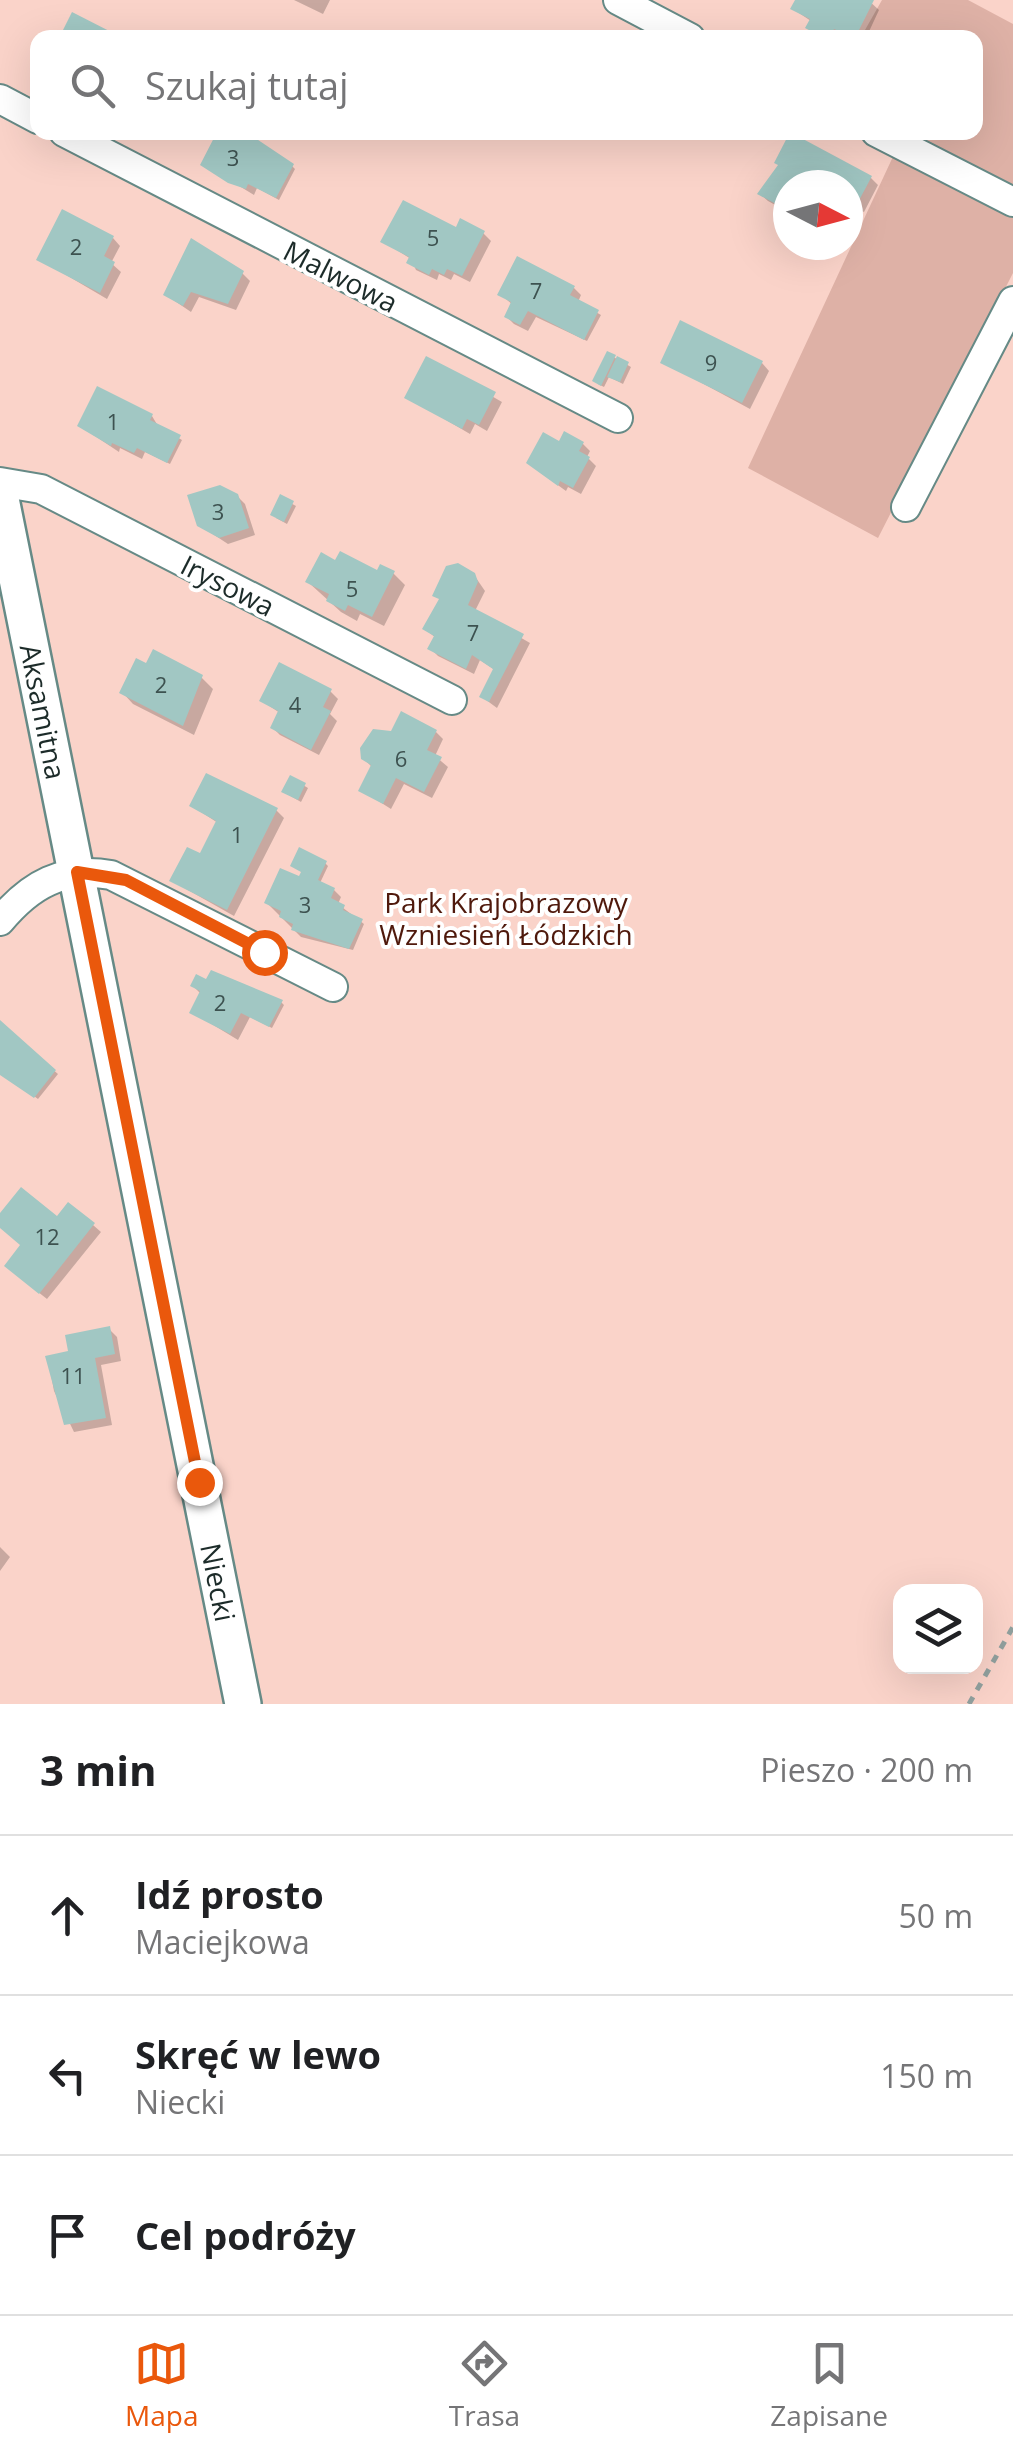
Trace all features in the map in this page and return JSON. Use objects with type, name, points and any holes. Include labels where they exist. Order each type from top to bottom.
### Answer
[{"type":"street","points":[[618,0],[675,30]]},
{"type":"street","points":[[0,99],[30,114]]},
{"type":"street","name":"Malwowa","points":[[79,140],[618,418]]},
{"type":"street","points":[[892,140],[1013,202]]},
{"type":"street","points":[[906,506],[1013,300]]},
{"type":"street","name":"Irysowa","points":[[0,482],[41,489],[452,700]]},
{"type":"street","name":"Aksamitna","points":[[0,494],[77,872]]},
{"type":"street","points":[[0,921],[33,887],[77,872],[126,880],[333,987]]},
{"type":"street","name":"Niecki","points":[[77,872],[243,1704]]},
{"type":"path","points":[[969,1704],[1013,1627]]},
{"type":"green space","name":"Park Krajobrazowy Wzniesień Łódzkich","points":[[0,0],[1013,0],[1013,1704],[0,1704]]},
{"type":"shaded area","points":[[882,0],[968,0],[1013,24],[1013,273],[878,538],[748,468],[845,260],[863,260],[863,221],[901,140],[983,140],[983,30],[865,30]]},
{"type":"building","points":[[795,0],[874,0],[859,30],[809,30],[805,28],[810,19],[790,9]]},
{"type":"building","points":[[72,12],[107,30],[63,30]]},
{"type":"building","points":[[213,140],[258,140],[294,164],[276,198],[248,184],[246,189],[228,183],[200,165]]},
{"type":"building","points":[[786,140],[805,140],[861,170],[774,170],[778,165],[774,163]]},
{"type":"building","points":[[863,171],[872,176],[863,193]]},
{"type":"building","points":[[773,172],[773,202],[757,194]]},
{"type":"building","points":[[403,200],[456,227],[460,218],[485,231],[462,276],[447,269],[444,275],[432,269],[429,275],[406,263],[409,257],[380,242]]},
{"type":"building","points":[[62,209],[114,236],[104,256],[115,262],[100,293],[36,260]]},
{"type":"building","points":[[191,238],[244,271],[228,304],[191,292],[183,306],[163,295]]},
{"type":"building","points":[[517,256],[575,286],[570,295],[599,310],[584,340],[528,311],[520,325],[504,317],[511,302],[497,295]]},
{"type":"building","points":[[680,320],[763,361],[742,403],[660,363]]},
{"type":"building","points":[[607,351],[616,355],[601,386],[592,381]]},
{"type":"building","points":[[426,356],[496,392],[479,425],[467,419],[462,429],[404,398]]},
{"type":"building","points":[[617,356],[629,362],[620,382],[607,377]]},
{"type":"building","points":[[97,386],[153,414],[150,420],[181,435],[167,463],[137,448],[134,453],[112,443],[111,446],[77,426]]},
{"type":"building","points":[[564,431],[584,442],[579,451],[590,457],[573,488],[560,481],[558,486],[526,463],[543,432],[559,441]]},
{"type":"building","points":[[220,485],[238,494],[249,528],[219,538],[197,526],[187,495]]},
{"type":"building","points":[[280,494],[294,501],[284,522],[270,515]]},
{"type":"building","points":[[340,551],[377,570],[380,564],[395,571],[372,617],[348,605],[345,611],[326,601],[329,594],[305,582],[321,552],[335,560]]},
{"type":"building","points":[[458,563],[475,573],[478,582],[468,605],[524,634],[489,702],[479,697],[493,669],[472,655],[466,669],[427,649],[434,636],[422,629],[439,599],[432,596],[446,566]]},
{"type":"building","points":[[153,649],[203,675],[183,726],[119,693],[136,658],[146,663]]},
{"type":"building","points":[[279,662],[332,689],[323,707],[331,711],[311,750],[270,728],[278,711],[259,701]]},
{"type":"building","points":[[401,711],[437,730],[427,750],[442,757],[424,792],[396,778],[383,804],[358,791],[371,765],[361,759],[360,748],[373,729],[391,731]]},
{"type":"building","points":[[206,773],[278,808],[227,910],[169,881],[187,847],[200,853],[216,821],[189,806]]},
{"type":"building","points":[[290,775],[306,783],[298,800],[281,792]]},
{"type":"building","points":[[299,847],[327,861],[318,880],[335,888],[331,898],[345,905],[343,910],[363,919],[349,949],[291,930],[293,924],[279,917],[281,911],[264,903],[280,868],[299,876],[301,872],[290,866]]},
{"type":"building","points":[[211,970],[283,1000],[269,1027],[241,1013],[230,1034],[189,1013],[200,991],[190,986],[196,974],[206,979]]},
{"type":"building","points":[[0,1020],[56,1070],[34,1098],[0,1075]]},
{"type":"building","points":[[21,1187],[57,1216],[68,1202],[95,1223],[39,1294],[4,1266],[20,1245],[0,1228],[0,1213]]},
{"type":"building","points":[[110,1326],[115,1354],[95,1358],[106,1418],[64,1425],[45,1356],[68,1351],[65,1335]]},
{"type":"route","points":[[199,1482],[77,872],[126,880],[264,952]]}]
